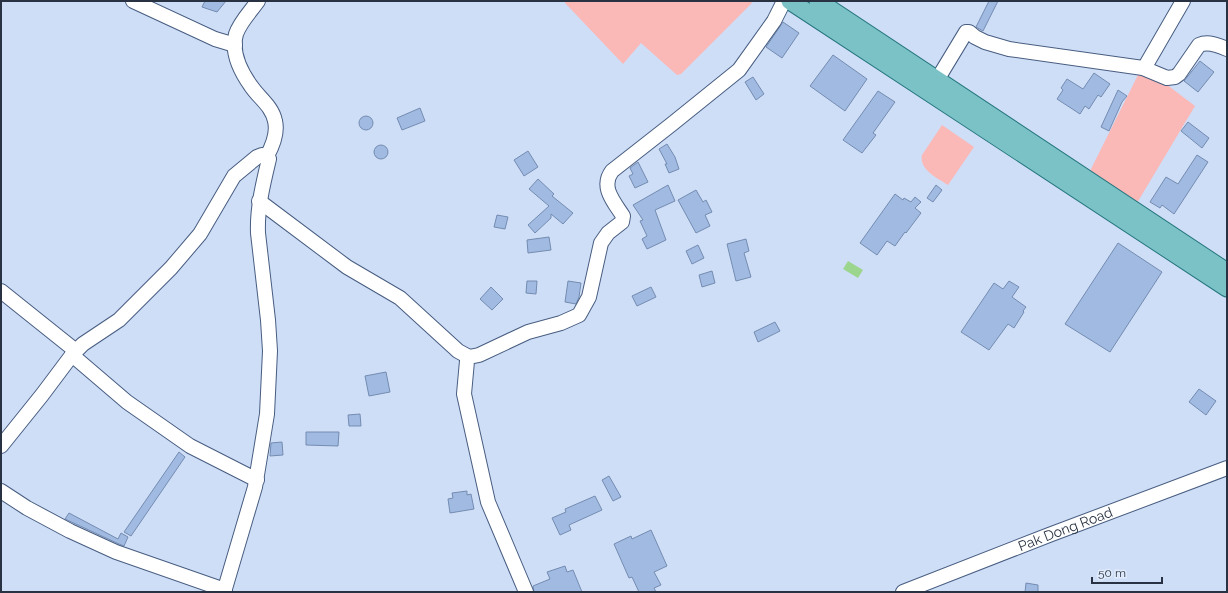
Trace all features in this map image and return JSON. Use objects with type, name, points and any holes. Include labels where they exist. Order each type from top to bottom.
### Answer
[{"type":"main road","points":[[790,1],[900,64],[1182,250],[1227,288]]},
{"type":"main road","points":[[818,1],[900,64],[937,80],[1055,167]]},
{"type":"main road","points":[[1182,250],[1227,272]]},
{"type":"street","points":[[133,1],[215,39],[235,45]]},
{"type":"street","points":[[1,491],[27,508],[70,531],[116,552],[225,591],[257,480],[267,414],[270,365],[268,320],[257,219],[269,160],[267,156],[275,136],[275,121],[270,108],[250,86],[238,62],[235,45],[239,26],[258,1]]},
{"type":"street","points":[[260,200],[347,267],[400,298],[458,351],[469,357],[479,356],[528,332],[566,322],[579,315],[589,297],[601,243],[608,232],[622,222],[623,219],[623,216],[609,193],[607,180],[608,176],[612,171],[738,70],[774,21],[784,1]]},
{"type":"street","points":[[1143,68],[1183,1]]},
{"type":"street","points":[[937,80],[966,32],[969,32],[985,42],[1009,49],[1143,68],[1167,78],[1175,77],[1199,45],[1203,43],[1227,49]]},
{"type":"street","points":[[1,446],[74,353],[83,344],[119,320],[171,268],[200,234],[234,176],[257,157],[267,156]]},
{"type":"street","points":[[1,291],[74,353],[127,402],[190,446],[257,480]]},
{"type":"street","points":[[469,357],[464,394],[488,502],[526,592]]},
{"type":"street","name":"Pak Dong Road","points":[[903,592],[1227,468]]},
{"type":"shaded area","points":[[565,1],[750,1],[752,3],[681,74],[677,75],[641,43],[623,64],[565,3]]},
{"type":"shaded area","points":[[1140,71],[1166,84],[1195,106],[1137,203],[1090,171]]},
{"type":"shaded area","points":[[942,125],[974,147],[948,185],[930,173],[923,165],[922,160],[922,155]]},
{"type":"shaded area","points":[[848,261],[863,270],[858,278],[843,269]]},
{"type":"building","points":[[205,1],[226,1],[217,12],[202,7]]},
{"type":"building","points":[[989,1],[998,1],[983,31],[976,27]]},
{"type":"building","points":[[783,22],[799,33],[782,58],[766,47]]},
{"type":"building","points":[[833,55],[867,79],[845,111],[810,86]]},
{"type":"building","points":[[1200,61],[1214,72],[1198,92],[1184,81]]},
{"type":"building","points":[[1094,73],[1110,84],[1101,97],[1098,95],[1089,109],[1085,106],[1080,114],[1057,99],[1063,90],[1061,88],[1067,79],[1083,89]]},
{"type":"building","points":[[753,77],[764,94],[756,100],[745,82]]},
{"type":"building","points":[[1118,90],[1127,96],[1122,102],[1109,131],[1101,127]]},
{"type":"building","points":[[878,91],[895,102],[873,133],[876,135],[862,153],[843,140]]},
{"type":"building","points":[[420,108],[425,121],[402,130],[397,118]]},
{"type":"building","points":[[366,116],[371,118],[373,123],[371,128],[366,130],[361,128],[359,123],[361,118]]},
{"type":"building","points":[[1188,122],[1209,138],[1202,148],[1181,131]]},
{"type":"building","points":[[667,144],[675,157],[679,169],[669,173],[665,164],[667,164],[659,149]]},
{"type":"building","points":[[381,145],[386,147],[388,152],[386,157],[381,159],[376,157],[374,152],[376,147]]},
{"type":"building","points":[[528,151],[538,167],[524,176],[514,160]]},
{"type":"building","points":[[1197,155],[1208,162],[1174,214],[1162,205],[1160,208],[1150,202],[1166,177],[1178,184]]},
{"type":"building","points":[[638,162],[648,182],[635,188],[629,176],[633,174],[630,168]]},
{"type":"building","points":[[538,179],[554,194],[552,196],[573,213],[563,224],[551,214],[551,218],[535,233],[528,225],[549,206],[529,189]]},
{"type":"building","points":[[668,185],[675,201],[655,210],[666,240],[647,249],[642,239],[647,236],[640,221],[643,220],[633,205]]},
{"type":"building","points":[[936,185],[942,190],[933,202],[927,198]]},
{"type":"building","points":[[696,190],[703,202],[706,200],[712,212],[705,215],[710,226],[696,233],[678,200]]},
{"type":"building","points":[[895,194],[903,200],[904,198],[911,202],[915,197],[921,202],[915,208],[921,213],[895,246],[887,241],[877,255],[860,243]]},
{"type":"building","points":[[497,215],[508,217],[505,229],[494,227]]},
{"type":"building","points":[[549,237],[551,250],[528,253],[527,240]]},
{"type":"building","points":[[746,239],[749,251],[744,253],[751,277],[736,281],[727,244]]},
{"type":"building","points":[[1118,243],[1162,272],[1110,352],[1065,324]]},
{"type":"building","points":[[698,245],[704,258],[692,264],[686,251]]},
{"type":"building","points":[[712,271],[715,283],[702,287],[699,275]]},
{"type":"building","points":[[527,281],[537,281],[536,294],[526,293]]},
{"type":"building","points":[[568,281],[581,283],[579,297],[576,304],[565,302]]},
{"type":"building","points":[[1009,281],[1019,287],[1012,297],[1026,307],[1014,328],[1008,324],[989,350],[961,332],[994,283],[1003,289]]},
{"type":"building","points":[[491,287],[503,299],[492,310],[480,299]]},
{"type":"building","points":[[651,287],[656,297],[637,306],[632,296]]},
{"type":"building","points":[[775,322],[780,331],[758,342],[754,332]]},
{"type":"building","points":[[386,372],[390,392],[369,396],[365,376]]},
{"type":"building","points":[[1199,389],[1216,401],[1206,415],[1189,402]]},
{"type":"building","points":[[360,414],[361,426],[349,426],[348,415]]},
{"type":"building","points":[[306,432],[339,432],[338,446],[306,445]]},
{"type":"building","points":[[282,442],[283,455],[270,456],[271,443]]},
{"type":"building","points":[[179,452],[185,457],[131,536],[124,532]]},
{"type":"building","points":[[609,476],[621,497],[613,501],[602,480]]},
{"type":"building","points":[[467,491],[467,495],[471,494],[474,509],[450,513],[448,499],[453,498],[452,493]]},
{"type":"building","points":[[595,496],[602,510],[569,525],[571,530],[560,535],[552,518],[566,512],[565,509]]},
{"type":"building","points":[[69,513],[118,539],[121,533],[128,537],[124,546],[65,519]]},
{"type":"building","points":[[651,530],[667,566],[654,572],[661,585],[654,588],[656,592],[639,592],[632,577],[629,578],[614,544],[631,536],[632,539]]},
{"type":"building","points":[[565,566],[567,572],[573,570],[582,592],[534,592],[533,586],[550,579],[547,572]]},
{"type":"building","points":[[1026,583],[1038,585],[1038,592],[1025,592]]}]
